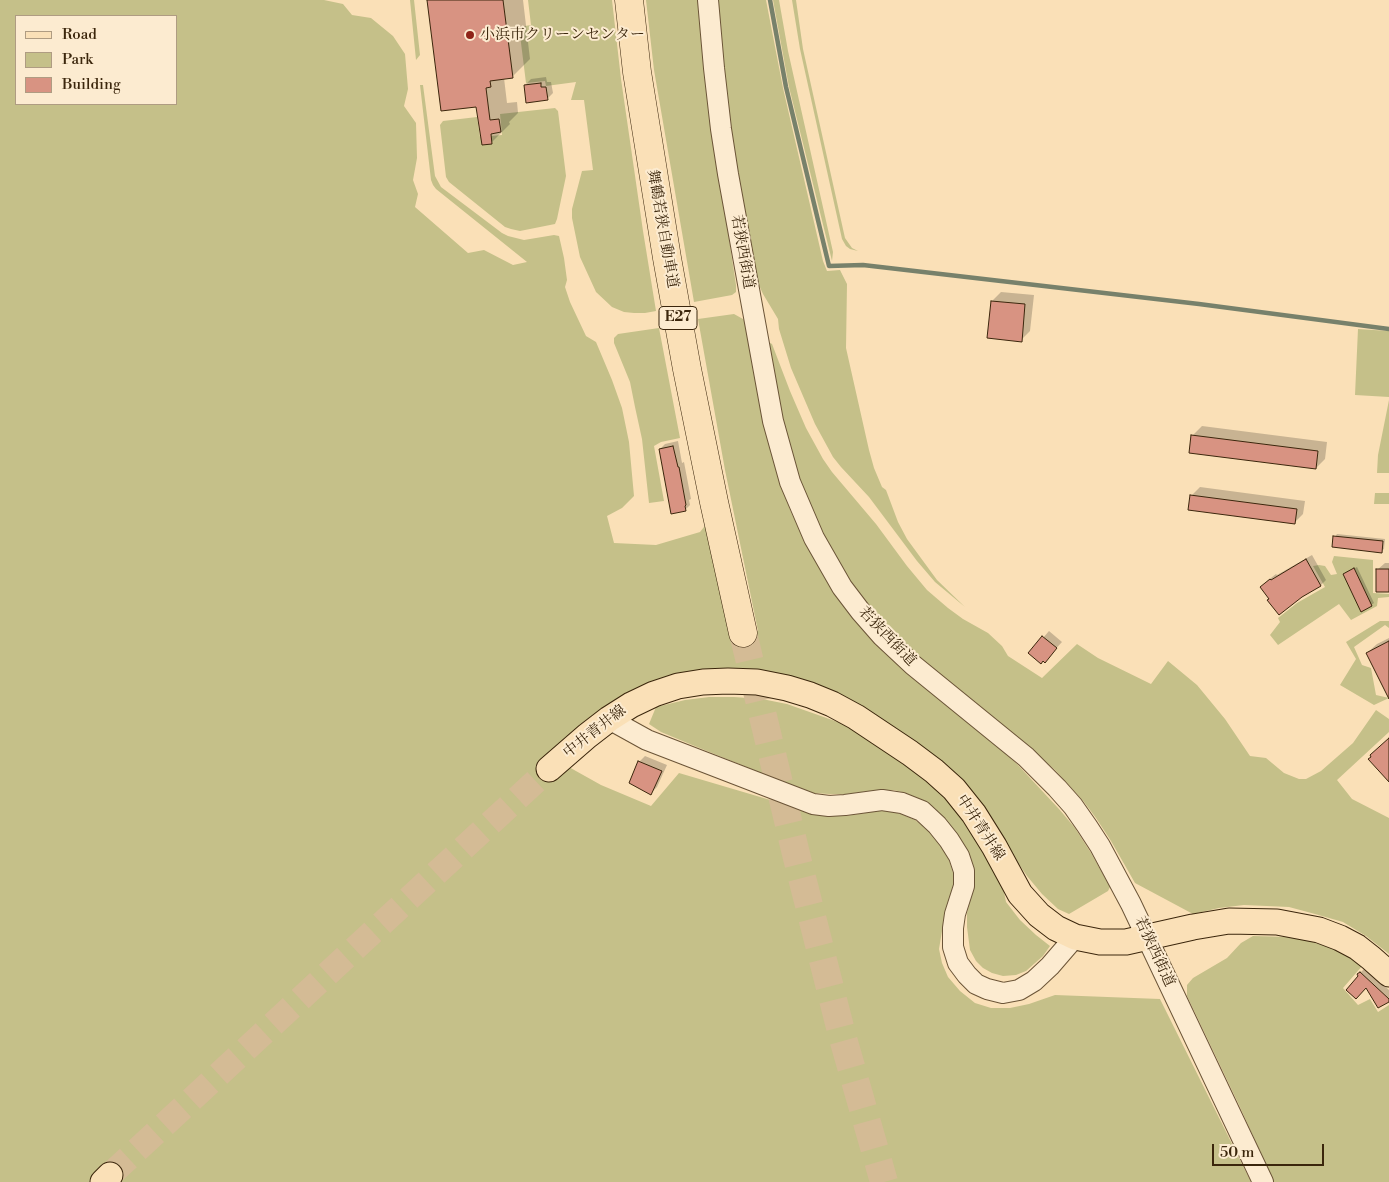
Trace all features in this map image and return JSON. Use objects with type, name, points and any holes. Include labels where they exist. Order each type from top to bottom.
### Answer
[{"type":"highway","name":"舞鶴若狭自動車道","points":[[629,0],[637,72],[668,267],[689,379],[743,633]]},
{"type":"main road","name":"中井青井線","points":[[549,770],[609,719],[630,705],[654,694],[678,686],[703,682],[757,682],[787,688],[832,704],[856,717],[934,771],[954,789],[974,814],[1020,894],[1039,915],[1056,928],[1075,937],[1100,942],[1126,942],[1229,921],[1277,922],[1320,930],[1340,938],[1357,947],[1389,974]]},
{"type":"street","name":"若狭西街道","points":[[708,0],[714,68],[728,174],[774,421],[790,482],[814,538],[842,588],[882,636],[913,666],[1026,757],[1073,806],[1100,846],[1127,896],[1263,1182]]},
{"type":"street","points":[[609,719],[647,740],[813,804],[829,806],[882,800],[902,803],[922,812],[937,825],[949,840],[959,856],[964,871],[964,886],[955,914],[953,947],[958,963],[976,984],[1003,993],[1019,990],[1034,981],[1050,966],[1075,937]]},
{"type":"green space","points":[[0,0],[324,0],[343,4],[352,15],[371,18],[393,36],[405,54],[408,89],[404,106],[416,123],[417,158],[413,180],[418,194],[415,207],[468,253],[484,250],[513,265],[527,262],[433,185],[420,85],[423,85],[435,176],[441,187],[508,236],[524,240],[554,235],[559,236],[567,280],[565,287],[570,302],[586,336],[596,342],[622,408],[629,442],[634,496],[622,508],[607,516],[614,543],[656,545],[700,532],[708,522],[738,635],[758,631],[725,470],[698,319],[734,314],[743,319],[748,325],[780,482],[791,512],[804,539],[976,727],[1017,764],[1059,809],[1075,828],[1110,887],[1108,891],[1069,914],[1058,909],[1027,876],[997,832],[786,678],[606,706],[580,726],[541,764],[567,766],[601,785],[651,806],[679,773],[811,812],[846,816],[885,810],[915,820],[930,831],[942,847],[954,876],[953,892],[939,949],[948,977],[960,991],[975,1003],[991,1008],[1010,1008],[1055,995],[1160,999],[1251,1182],[0,1182]]},
{"type":"green space","points":[[410,0],[414,0],[420,55],[416,60]]},
{"type":"green space","points":[[528,0],[612,0],[621,79],[656,311],[634,313],[624,312],[612,307],[596,292],[580,257],[572,209],[582,171],[593,170],[584,100],[571,100],[576,82],[546,86],[545,81],[526,83],[519,27],[531,25]]},
{"type":"green space","points":[[646,0],[698,0],[707,94],[736,285],[736,292],[732,295],[694,302],[654,70]]},
{"type":"green space","points":[[718,0],[766,0],[783,88],[823,261],[827,271],[840,270],[847,284],[846,348],[874,468],[882,487],[886,490],[898,522],[907,539],[937,580],[965,607],[935,582],[869,497],[833,457],[815,424],[791,368],[779,329],[778,319],[754,274],[737,180],[723,67]]},
{"type":"green space","points":[[773,0],[779,0],[788,51],[833,252],[832,261],[789,87]]},
{"type":"green space","points":[[792,0],[796,0],[803,49],[845,238],[852,248],[858,251],[846,246],[842,239],[800,49]]},
{"type":"green space","points":[[555,108],[558,111],[566,176],[555,224],[520,231],[505,227],[449,182],[446,177],[440,125],[443,121],[477,117],[480,137],[502,135],[500,114]]},
{"type":"green space","points":[[659,328],[680,438],[661,442],[654,446],[664,501],[649,503],[642,439],[630,382],[614,343],[614,338],[618,334]]},
{"type":"green space","points":[[1358,329],[1389,331],[1389,397],[1355,395]]},
{"type":"green space","points":[[767,341],[772,344],[806,428],[823,459],[876,524],[907,566],[927,590],[948,608],[988,633],[1002,646],[1008,656],[1042,678],[1077,644],[1098,658],[1151,684],[1168,661],[1197,685],[1225,719],[1250,756],[1266,758],[1284,773],[1299,779],[1306,779],[1321,771],[1353,743],[1376,710],[1389,719],[1389,732],[1337,780],[1352,799],[1389,818],[1389,954],[1366,936],[1343,922],[1315,914],[1289,907],[1244,905],[1193,914],[1135,883],[1096,818],[1055,770],[905,645],[860,597],[837,562],[805,497],[788,441]]},
{"type":"green space","points":[[1389,400],[1389,473],[1377,473],[1378,455]]},
{"type":"green space","points":[[1375,493],[1389,493],[1389,504],[1374,504]]},
{"type":"green space","points":[[1334,556],[1373,560],[1373,593],[1389,594],[1389,597],[1378,598],[1377,606],[1351,620],[1339,604],[1278,645],[1270,635],[1280,622],[1278,618],[1297,603],[1325,587],[1313,566],[1325,566],[1331,575],[1337,574],[1332,562]]},
{"type":"green space","points":[[1380,621],[1389,621],[1389,628],[1385,625],[1354,647],[1362,665],[1371,668],[1376,695],[1389,698],[1374,705],[1340,685],[1356,659],[1346,642]]},
{"type":"green space","points":[[709,697],[762,699],[787,704],[852,727],[931,781],[968,820],[995,872],[1004,892],[1006,902],[1020,920],[1050,946],[1043,956],[1026,971],[1016,975],[1003,976],[983,968],[976,961],[970,950],[967,927],[967,913],[973,888],[918,799],[894,790],[846,794],[814,793],[661,732],[649,724],[656,707],[685,700]]},
{"type":"green space","points":[[1253,936],[1289,937],[1309,941],[1347,955],[1363,965],[1343,988],[1358,1005],[1370,999],[1378,1012],[1389,1005],[1389,1182],[1274,1182],[1187,996],[1187,985],[1193,978],[1227,958],[1241,943]]},
{"type":"building","name":"小浜市クリーンセンター","points":[[427,0],[503,0],[513,78],[490,81],[491,87],[486,88],[490,120],[499,119],[501,132],[491,134],[492,144],[482,145],[476,107],[441,111]]},
{"type":"building","points":[[541,83],[541,87],[546,87],[548,100],[526,103],[524,85]]},
{"type":"building","points":[[991,301],[1025,304],[1022,342],[987,338]]},
{"type":"building","points":[[1191,435],[1318,451],[1316,469],[1189,453]]},
{"type":"building","points":[[673,446],[679,467],[686,511],[671,514],[659,449]]},
{"type":"building","points":[[1190,495],[1297,509],[1295,524],[1188,510]]},
{"type":"building","points":[[1333,536],[1383,541],[1382,553],[1332,547]]},
{"type":"building","points":[[1306,559],[1321,586],[1302,597],[1279,615],[1267,600],[1269,599],[1260,587],[1270,579]]},
{"type":"building","points":[[1354,568],[1372,606],[1361,612],[1343,574]]},
{"type":"building","points":[[1376,569],[1389,569],[1389,592],[1376,592]]},
{"type":"building","points":[[1042,636],[1057,648],[1045,663],[1043,661],[1041,664],[1028,653]]},
{"type":"building","points":[[1389,641],[1389,699],[1366,653]]},
{"type":"building","points":[[1389,738],[1389,782],[1368,759]]},
{"type":"building","points":[[638,761],[662,771],[651,795],[629,783]]},
{"type":"building","points":[[1360,972],[1389,999],[1389,1002],[1378,1008],[1366,988],[1356,999],[1346,990]]},
{"type":"waterway","points":[[770,0],[786,87],[829,266],[863,265],[1199,304],[1389,329]]},
{"type":"tunnel","points":[[743,633],[842,1035],[884,1182]]},
{"type":"tunnel","points":[[110,1175],[549,769]]},
{"type":"place","name":"小浜市クリーンセンター","points":[[470,35]]}]
